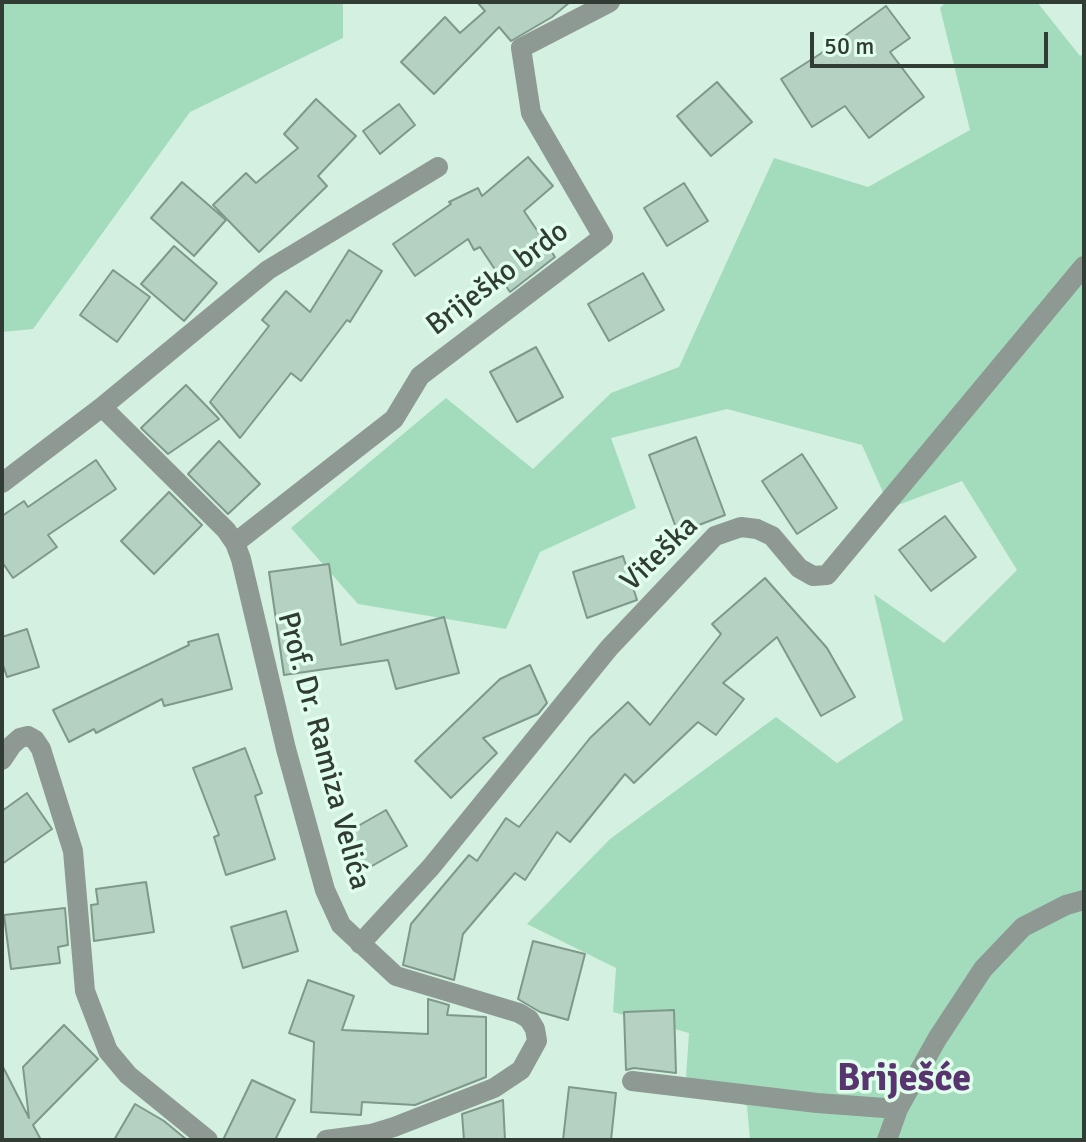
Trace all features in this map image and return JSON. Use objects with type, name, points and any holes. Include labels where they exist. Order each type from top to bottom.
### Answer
[{"type":"street","name":"Briješko brdo","points":[[235,543],[394,419],[420,376],[603,237],[531,113],[521,48],[610,2]]},
{"type":"street","points":[[2,483],[102,407],[268,270],[438,167]]},
{"type":"street","name":"Viteška","points":[[360,944],[431,867],[609,648],[715,536],[741,527],[757,529],[772,536],[799,568],[813,576],[827,575],[1084,266]]},
{"type":"street","name":"Prof. Dr. Ramiza Velića","points":[[102,407],[226,530],[235,543],[325,890],[341,925],[396,976],[519,1013],[529,1019],[535,1029],[537,1041],[521,1070],[494,1088],[394,1127],[371,1134],[326,1140]]},
{"type":"street","points":[[2,760],[20,738],[28,736],[41,749],[73,851],[85,991],[108,1051],[128,1075],[208,1140]]},
{"type":"street","points":[[887,1140],[898,1109],[937,1039],[983,969],[1023,927],[1066,905],[1084,900]]},
{"type":"street","points":[[632,1081],[817,1103],[898,1109]]},
{"type":"green space","points":[[2,2],[343,2],[343,38],[190,112],[33,329],[2,332]]},
{"type":"green space","points":[[946,2],[1037,2],[1080,56],[1084,54],[1084,1140],[750,1140],[747,1106],[686,1077],[689,1033],[613,1012],[616,968],[527,924],[610,839],[776,717],[837,763],[903,720],[874,594],[944,643],[1017,570],[962,481],[890,508],[862,445],[727,409],[611,438],[636,508],[540,552],[506,629],[358,604],[291,528],[446,398],[533,469],[611,393],[679,367],[774,158],[868,187],[970,130],[940,8]]},
{"type":"building","points":[[477,2],[570,2],[552,17],[511,41],[499,27],[434,94],[401,62],[445,17],[460,33],[485,11]]},
{"type":"building","points":[[886,6],[910,38],[890,52],[924,97],[869,138],[845,106],[812,127],[781,79]]},
{"type":"building","points":[[717,82],[752,122],[711,156],[677,116]]},
{"type":"building","points":[[316,99],[356,136],[318,176],[327,186],[259,252],[213,205],[246,173],[256,183],[298,148],[284,134]]},
{"type":"building","points":[[399,104],[415,125],[380,154],[363,131]]},
{"type":"building","points":[[528,157],[553,186],[524,211],[555,257],[510,292],[480,247],[474,250],[468,239],[415,276],[393,244],[451,204],[449,202],[478,188],[482,196]]},
{"type":"building","points":[[182,182],[226,220],[194,256],[151,218]]},
{"type":"building","points":[[684,183],[708,221],[667,246],[644,208]]},
{"type":"building","points":[[174,246],[217,283],[184,321],[141,284]]},
{"type":"building","points":[[349,250],[382,271],[350,322],[347,320],[301,381],[291,373],[240,438],[210,402],[269,326],[262,320],[286,291],[310,312]]},
{"type":"building","points":[[113,270],[150,297],[117,342],[80,315]]},
{"type":"building","points":[[643,273],[664,310],[609,341],[588,304]]},
{"type":"building","points":[[536,347],[563,397],[517,422],[490,372]]},
{"type":"building","points":[[186,385],[219,419],[168,454],[141,428]]},
{"type":"building","points":[[696,437],[725,515],[678,533],[649,455]]},
{"type":"building","points":[[219,441],[260,484],[228,514],[188,474]]},
{"type":"building","points":[[802,454],[837,508],[797,534],[762,481]]},
{"type":"building","points":[[96,460],[116,489],[48,535],[57,547],[13,578],[2,562],[2,516],[24,501],[28,507]]},
{"type":"building","points":[[169,492],[202,525],[154,574],[121,541]]},
{"type":"building","points":[[945,516],[976,557],[931,591],[899,550]]},
{"type":"building","points":[[623,556],[637,600],[587,618],[573,572]]},
{"type":"building","points":[[329,564],[341,645],[444,617],[459,673],[396,689],[388,660],[284,675],[269,572]]},
{"type":"building","points":[[765,578],[827,648],[855,697],[821,716],[777,637],[723,683],[744,699],[716,735],[698,722],[634,783],[625,774],[570,842],[557,832],[525,880],[515,873],[463,934],[454,980],[403,965],[411,924],[469,855],[477,861],[506,818],[519,827],[590,738],[628,702],[650,725],[721,634],[712,624]]},
{"type":"building","points":[[27,629],[39,667],[7,677],[2,662],[2,637]]},
{"type":"building","points":[[218,634],[232,689],[164,706],[162,699],[96,733],[94,729],[69,742],[53,710],[189,645],[188,642]]},
{"type":"building","points":[[530,665],[547,703],[538,714],[483,738],[497,753],[451,798],[415,761],[500,679]]},
{"type":"building","points":[[245,748],[262,793],[255,796],[275,859],[226,875],[214,837],[219,835],[193,768]]},
{"type":"building","points":[[27,793],[52,829],[2,864],[2,811]]},
{"type":"building","points":[[386,810],[407,846],[365,870],[344,834]]},
{"type":"building","points":[[146,882],[154,932],[94,941],[91,905],[98,904],[96,889]]},
{"type":"building","points":[[65,908],[68,945],[58,947],[60,963],[11,969],[4,915]]},
{"type":"building","points":[[286,911],[298,951],[243,968],[231,927]]},
{"type":"building","points":[[533,941],[585,954],[568,1020],[540,1012],[518,999]]},
{"type":"building","points":[[308,980],[354,996],[342,1030],[428,1034],[428,999],[449,1005],[447,1015],[486,1017],[486,1077],[415,1105],[362,1102],[361,1115],[311,1112],[314,1042],[289,1033]]},
{"type":"building","points":[[674,1010],[676,1073],[634,1068],[626,1070],[624,1012]]},
{"type":"building","points":[[64,1025],[98,1059],[33,1125],[41,1140],[2,1140],[2,1065],[29,1118],[23,1067]]},
{"type":"building","points":[[252,1080],[295,1100],[275,1140],[223,1140]]},
{"type":"building","points":[[569,1087],[616,1093],[611,1140],[563,1140]]},
{"type":"building","points":[[503,1100],[505,1140],[464,1140],[462,1114]]},
{"type":"building","points":[[135,1104],[164,1121],[187,1140],[114,1140]]},
{"type":"district","name":"Briješće","points":[[904,1080]]}]
